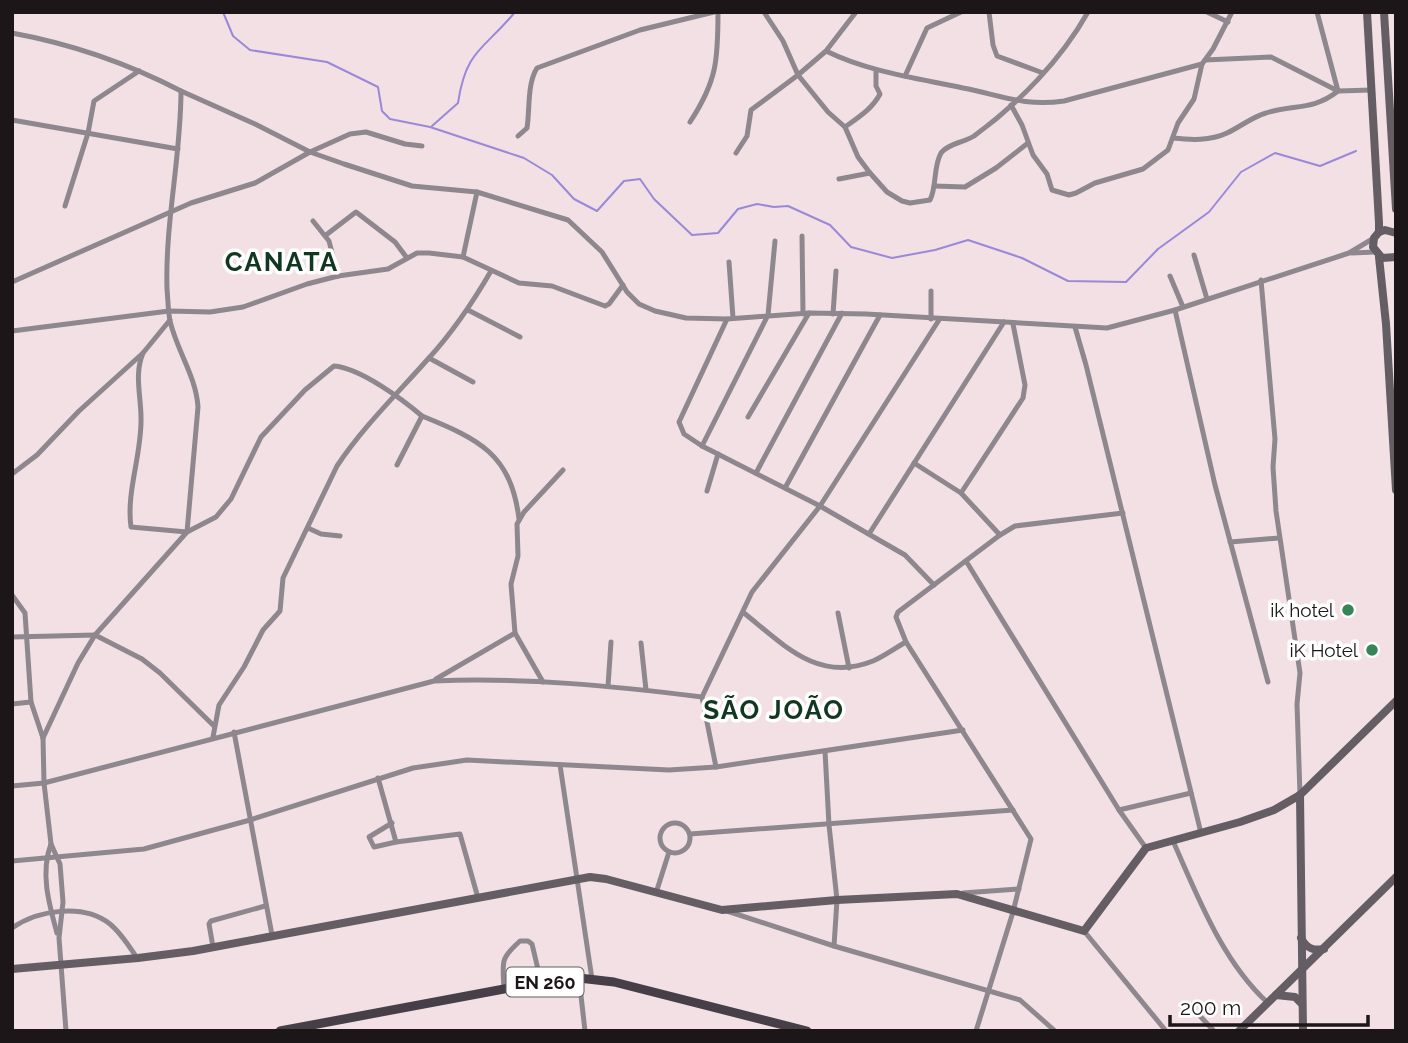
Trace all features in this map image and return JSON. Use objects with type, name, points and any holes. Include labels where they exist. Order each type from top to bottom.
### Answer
[{"type":"main road","name":"EN 260","points":[[280,1031],[541,982],[592,978],[807,1031]]},
{"type":"street","points":[[518,136],[527,128],[530,93],[537,68],[640,30],[716,12],[718,57],[715,70],[690,122]]},
{"type":"street","points":[[764,12],[783,41],[798,75],[829,113],[845,127],[858,157],[870,173],[887,192],[910,203],[930,201],[940,154],[974,136],[1014,103],[1043,74],[1088,12]]},
{"type":"street","points":[[736,153],[747,136],[751,110],[826,51],[856,12]]},
{"type":"street","points":[[905,76],[925,31],[961,12]]},
{"type":"street","points":[[989,12],[997,56],[1043,74]]},
{"type":"street","points":[[1207,12],[1228,22]]},
{"type":"street","points":[[1014,103],[1028,143],[1052,190],[1069,195],[1095,183],[1143,169],[1168,150],[1178,123],[1195,99],[1204,62],[1232,12]]},
{"type":"street","points":[[1317,12],[1338,91]]},
{"type":"street","points":[[1367,12],[1377,254],[1386,324],[1396,490]]},
{"type":"street","points":[[1384,12],[1392,72],[1396,209]]},
{"type":"street","points":[[12,33],[83,50],[139,71],[310,152],[404,184],[477,192],[568,220],[602,252],[639,304],[655,311],[686,318],[842,313],[1107,328],[1175,310],[1349,253],[1385,230],[1396,233]]},
{"type":"street","points":[[826,51],[850,63],[1014,103],[1043,104],[1064,101],[1204,62],[1271,57],[1338,91]]},
{"type":"street","points":[[845,127],[863,114],[878,98],[880,94],[876,86],[876,70]]},
{"type":"street","points":[[65,206],[88,133],[95,99],[139,71]]},
{"type":"street","points":[[1173,138],[1198,139],[1224,134],[1263,113],[1282,108],[1312,106],[1338,91],[1372,90]]},
{"type":"street","points":[[181,91],[178,149],[169,213],[167,288],[170,320],[197,390],[197,427],[187,532]]},
{"type":"street","points":[[12,120],[178,149]]},
{"type":"street","points":[[12,282],[191,203],[255,183],[310,152],[357,132],[377,134],[405,144],[422,146]]},
{"type":"street","points":[[934,186],[965,187],[996,168],[1028,143]]},
{"type":"street","points":[[839,179],[870,173]]},
{"type":"street","points":[[463,257],[477,192]]},
{"type":"street","points":[[326,235],[356,212],[395,243],[407,258]]},
{"type":"street","points":[[313,221],[326,235],[338,276]]},
{"type":"street","points":[[748,417],[806,313],[802,236]]},
{"type":"street","points":[[702,446],[768,315],[775,241]]},
{"type":"street","points":[[12,331],[169,312],[210,312],[243,307],[307,284],[338,276],[388,269],[400,265],[417,253],[463,257],[519,283],[562,289],[605,306],[623,285]]},
{"type":"street","points":[[1349,253],[1377,254],[1388,259],[1396,257]]},
{"type":"street","points":[[1194,255],[1207,299]]},
{"type":"street","points":[[729,262],[730,318],[679,422],[684,433],[702,446],[820,506],[905,555],[934,585]]},
{"type":"street","points":[[213,737],[219,705],[225,693],[244,667],[263,630],[280,611],[283,578],[337,467],[348,450],[468,310],[491,271]]},
{"type":"street","points":[[833,314],[836,271]]},
{"type":"street","points":[[1170,276],[1183,307]]},
{"type":"street","points":[[1261,280],[1275,439],[1273,467],[1279,538],[1300,673],[1297,704],[1303,1031]]},
{"type":"street","points":[[931,291],[931,319]]},
{"type":"street","points":[[468,310],[520,337]]},
{"type":"street","points":[[1175,310],[1230,542],[1268,682]]},
{"type":"street","points":[[756,473],[842,313]]},
{"type":"street","points":[[785,488],[880,315]]},
{"type":"street","points":[[12,474],[37,455],[79,411],[144,354],[170,320]]},
{"type":"street","points":[[716,766],[702,697],[752,592],[820,506],[939,320]]},
{"type":"street","points":[[869,534],[1004,322]]},
{"type":"street","points":[[961,492],[1023,398],[1026,385],[1013,324]]},
{"type":"street","points":[[1075,327],[1201,833]]},
{"type":"street","points":[[144,354],[138,369],[141,429],[130,524],[135,528],[187,532]]},
{"type":"street","points":[[429,358],[473,382]]},
{"type":"street","points":[[43,738],[78,663],[95,635],[187,532],[208,522],[225,508],[232,499],[261,437],[328,370],[339,366],[396,394],[422,416],[466,434],[491,451],[513,486],[519,519]]},
{"type":"street","points":[[397,465],[422,416]]},
{"type":"street","points":[[707,491],[718,454]]},
{"type":"street","points":[[914,463],[961,492],[1000,535]]},
{"type":"street","points":[[543,682],[515,634],[511,584],[518,556],[519,519],[563,470]]},
{"type":"street","points":[[976,1031],[1013,912],[1031,839],[906,642],[897,624],[898,612],[1000,535],[1016,526],[1123,513]]},
{"type":"street","points":[[308,528],[321,534],[340,536]]},
{"type":"street","points":[[1230,542],[1279,538]]},
{"type":"street","points":[[966,561],[1119,810],[1146,848]]},
{"type":"street","points":[[12,595],[25,613],[31,702],[43,738],[44,782],[51,844],[59,857],[62,911],[59,938],[66,1031]]},
{"type":"street","points":[[744,613],[801,657],[819,666],[835,669],[849,668],[873,660],[906,642]]},
{"type":"street","points":[[838,613],[849,668]]},
{"type":"street","points":[[434,681],[515,634]]},
{"type":"street","points":[[12,637],[95,635],[142,659],[214,726]]},
{"type":"street","points":[[608,687],[611,642]]},
{"type":"street","points":[[641,643],[646,690]]},
{"type":"street","points":[[12,786],[44,782],[434,681],[475,679],[543,682],[702,697]]},
{"type":"street","points":[[1084,931],[1146,848],[1274,810],[1300,795],[1396,701]]},
{"type":"street","points":[[12,704],[31,702]]},
{"type":"street","points":[[12,860],[144,849],[250,820],[378,778],[439,763],[467,760],[669,770],[716,766],[962,730]]},
{"type":"street","points":[[233,732],[272,935]]},
{"type":"street","points":[[825,751],[829,825],[838,900],[834,946]]},
{"type":"street","points":[[560,765],[592,978]]},
{"type":"street","points":[[378,778],[396,842]]},
{"type":"street","points":[[1119,810],[1191,793]]},
{"type":"street","points":[[690,834],[1013,810]]},
{"type":"street","points":[[391,823],[369,836],[374,847],[460,834],[478,898]]},
{"type":"street","points":[[670,823],[680,823],[690,834],[690,841],[682,851],[669,852],[660,840],[663,828],[670,823]]},
{"type":"street","points":[[1174,841],[1227,953],[1241,974],[1268,1003]]},
{"type":"street","points":[[51,844],[46,858],[51,912],[59,938]]},
{"type":"street","points":[[656,893],[669,852]]},
{"type":"street","points":[[12,969],[138,958],[212,947],[590,877],[722,910],[834,946],[989,989],[1025,1002],[1055,1031]]},
{"type":"street","points":[[1239,1031],[1396,877]]},
{"type":"street","points":[[722,910],[1019,889]]},
{"type":"street","points":[[957,894],[1084,931],[1166,1031]]},
{"type":"street","points":[[212,947],[209,924],[211,921],[265,906]]},
{"type":"street","points":[[12,928],[25,919],[51,912],[94,916],[109,923],[138,958]]},
{"type":"street","points":[[1301,938],[1306,947],[1324,949]]},
{"type":"street","points":[[504,989],[503,961],[506,953],[520,941],[532,944],[541,982]]},
{"type":"street","points":[[579,978],[585,1031]]},
{"type":"street","points":[[1276,995],[1295,997],[1302,1003]]},
{"type":"street","points":[[1199,1015],[1214,1031]]},
{"type":"waterway","points":[[223,12],[233,36],[250,50],[327,62],[378,87],[382,111],[390,119],[430,127],[524,158],[552,175],[574,199],[597,211],[624,181],[640,179],[654,199],[692,235],[718,233],[738,209],[757,204],[788,206],[830,225],[851,247],[892,258],[935,250],[968,240],[1022,258],[1068,281],[1126,282],[1158,249],[1209,212],[1241,172],[1275,153],[1320,166],[1356,151]]},
{"type":"waterway","points":[[432,126],[458,103],[461,85],[471,60],[515,12]]},
{"type":"place","name":"ik hotel","points":[[1348,610]]},
{"type":"place","name":"iK Hotel","points":[[1372,650]]},
{"type":"district","name":"CANATA","points":[[282,262]]},
{"type":"district","name":"SÃO JOÃO","points":[[774,710]]}]
